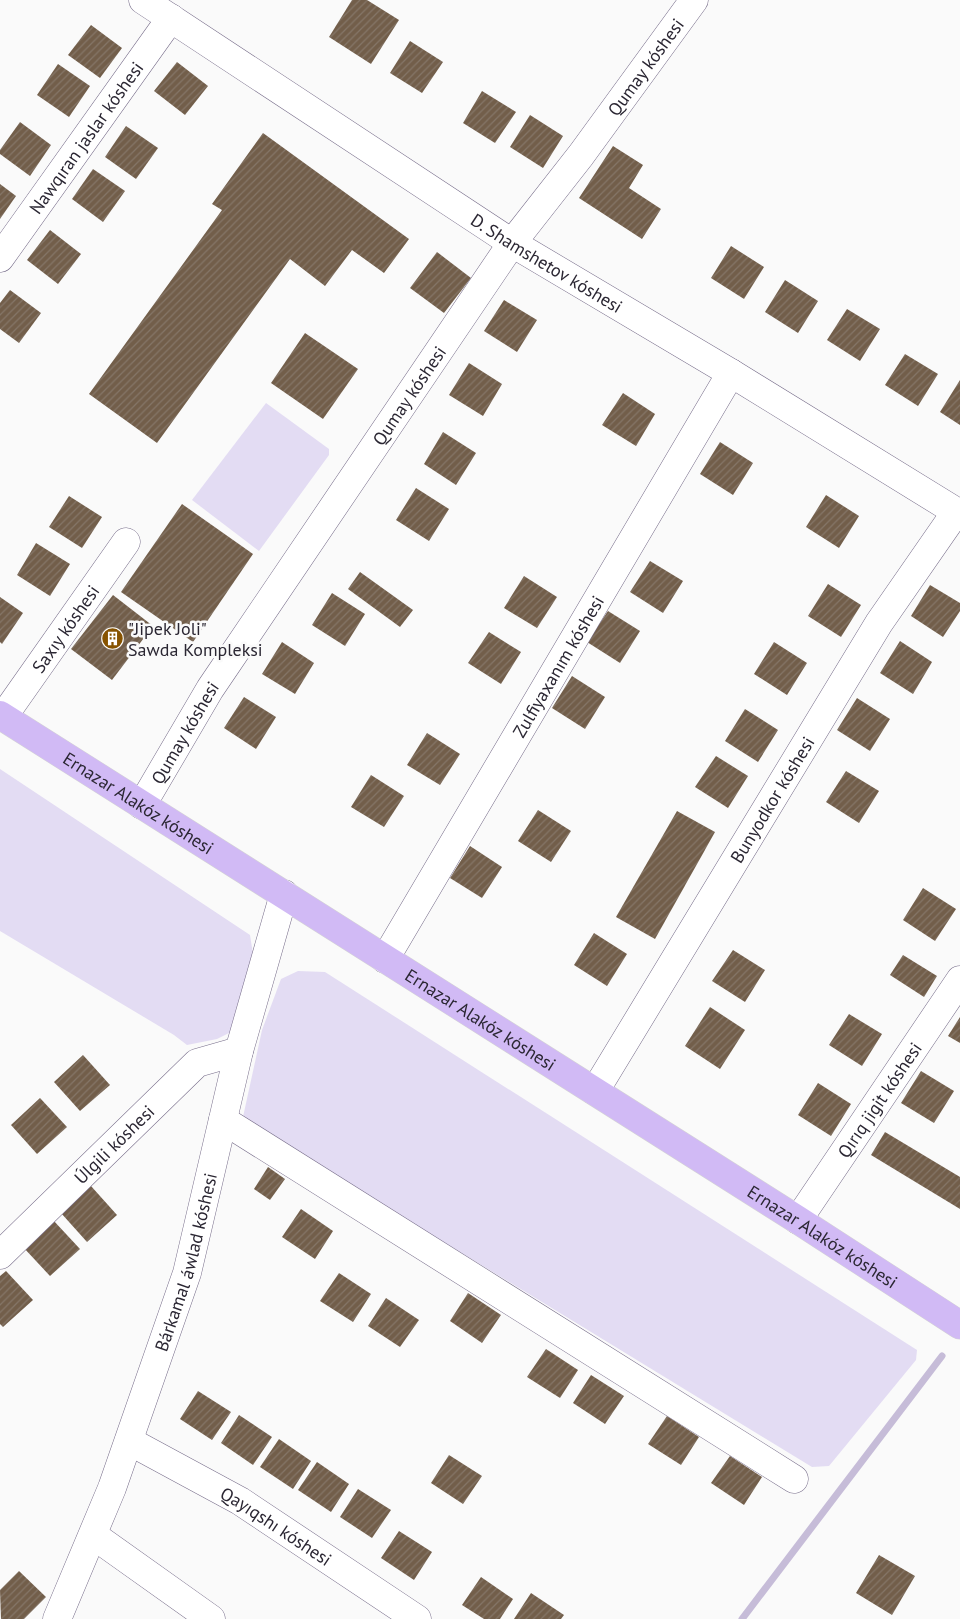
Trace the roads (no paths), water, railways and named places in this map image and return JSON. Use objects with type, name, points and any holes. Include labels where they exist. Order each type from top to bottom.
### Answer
[{"type":"main road","name":"Ernazar Alakóz kóshesi","points":[[1,716],[595,1091],[960,1325]]},
{"type":"street","name":"D. Shamshetov kóshesi","points":[[143,0],[512,243],[731,373],[958,513]]},
{"type":"street","name":"Qumay kóshesi","points":[[142,805],[210,689],[512,243],[581,155],[694,0]]},
{"type":"street","name":"Nawqıran jaslar kóshesi","points":[[0,258],[171,18]]},
{"type":"street","name":"Zulfiyaxanım kóshesi","points":[[385,959],[731,373]]},
{"type":"street","name":"Bunyodkor kóshesi","points":[[595,1091],[879,623],[958,513]]},
{"type":"street","name":"Saxıy kóshesi","points":[[1,716],[126,542]]},
{"type":"street","name":"Bárkamal áwlad kóshesi","points":[[57,1619],[112,1488],[187,1273],[239,1051],[284,894]]},
{"type":"street","name":"Qırıq jigit kóshesi","points":[[798,1220],[960,980]]},
{"type":"street","name":"Úlgili kóshesi","points":[[0,1254],[197,1063],[239,1051]]},
{"type":"street","points":[[223,1120],[794,1479]]},
{"type":"street","name":"Qayıqshı kóshesi","points":[[129,1441],[240,1501],[417,1619]]},
{"type":"street","points":[[92,1535],[211,1619]]},
{"type":"waterway","points":[[742,1619],[942,1356]]},
{"type":"place","name":"\"Jipek Joli\" Sawda Kompleksi","points":[[112,638]]}]
